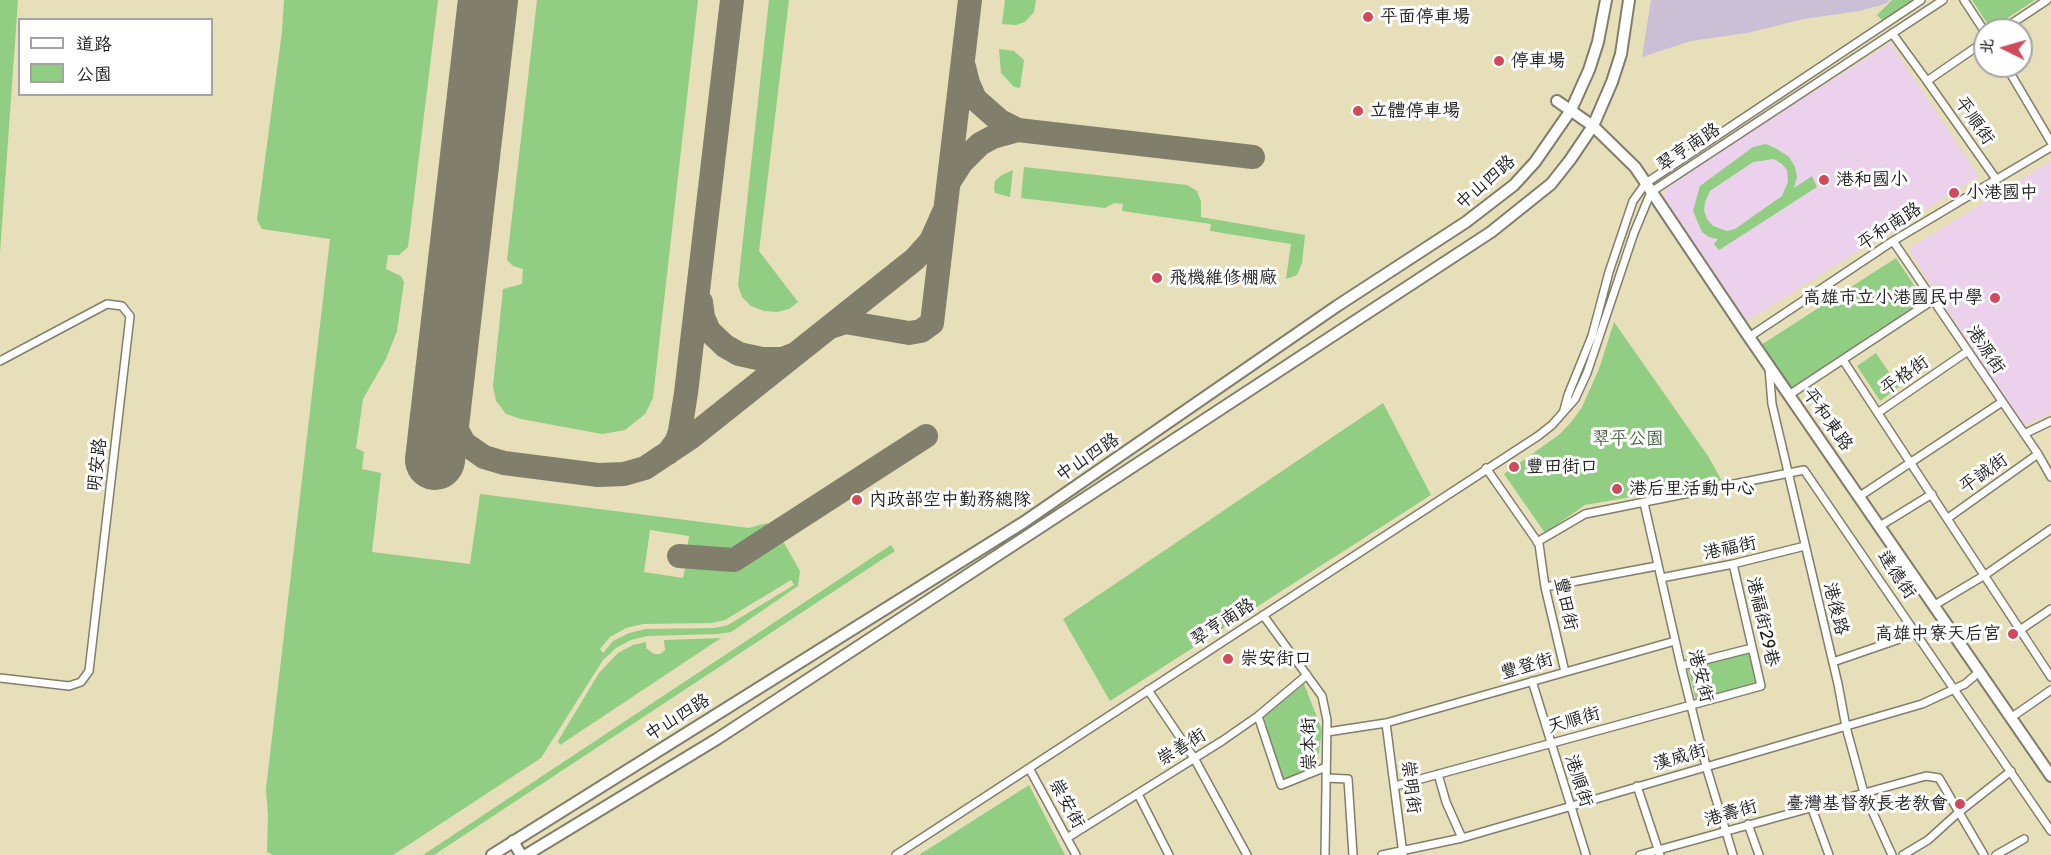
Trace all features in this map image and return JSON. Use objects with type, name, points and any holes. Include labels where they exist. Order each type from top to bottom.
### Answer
[{"type":"main road","name":"中山四路","points":[[492,855],[1024,522],[1337,306],[1466,222],[1514,184],[1535,162],[1571,110],[1589,70],[1598,42],[1606,0]]},
{"type":"main road","name":"中山四路","points":[[526,855],[717,739],[1491,232],[1551,184],[1593,126],[1621,54],[1629,0]]},
{"type":"main road","name":"平和東路","points":[[1557,101],[1593,126],[1630,162],[1979,672],[2049,770]]},
{"type":"main road","points":[[513,841],[521,855]]},
{"type":"street","name":"翠亨南路","points":[[1564,413],[1568,395],[1592,336],[1609,272],[1633,201],[1648,187],[1921,0]]},
{"type":"street","name":"翠亨南路","points":[[896,855],[1538,436],[1564,413],[1575,399],[1587,373],[1648,187],[1943,0]]},
{"type":"street","points":[[1965,0],[1976,18]]},
{"type":"street","points":[[2020,18],[2047,0]]},
{"type":"street","name":"平順街","points":[[1892,33],[1996,179]]},
{"type":"street","points":[[1927,81],[1973,49]]},
{"type":"street","points":[[2013,78],[2051,142]]},
{"type":"street","name":"平和南路","points":[[1749,338],[1893,241],[2051,147]]},
{"type":"street","name":"港源街","points":[[1893,241],[2038,454],[2051,477]]},
{"type":"street","points":[[1789,395],[1934,300]]},
{"type":"street","name":"明安路","points":[[0,361],[107,304],[122,306],[130,316],[89,671],[81,682],[69,686],[0,678]]},
{"type":"street","name":"平格街","points":[[1932,494],[1879,412],[1968,351]]},
{"type":"street","points":[[1843,360],[1879,412]]},
{"type":"street","name":"港後路","points":[[1769,365],[1772,404],[1833,662],[1846,727],[1864,793],[1892,855]]},
{"type":"street","points":[[1860,496],[2002,402]]},
{"type":"street","points":[[2024,434],[2051,421]]},
{"type":"street","name":"平誠街","points":[[1948,518],[2038,454]]},
{"type":"street","name":"豐田街","points":[[1486,468],[1537,542],[1565,672]]},
{"type":"street","name":"達德街","points":[[1788,474],[1804,470],[2051,831]]},
{"type":"street","points":[[1537,542],[1585,514],[1788,474]]},
{"type":"street","points":[[1880,526],[1932,494],[2051,677]]},
{"type":"street","name":"港安街","points":[[1644,503],[1706,766],[1733,855]]},
{"type":"street","points":[[1934,606],[1985,575],[2051,529]]},
{"type":"street","name":"港福街","points":[[1661,578],[1733,564],[1805,546]]},
{"type":"street","name":"港福街29巷","points":[[1733,564],[1761,686]]},
{"type":"street","points":[[1545,587],[1658,566]]},
{"type":"street","points":[[2020,630],[2051,609]]},
{"type":"street","name":"崇本街","points":[[1263,615],[1322,696],[1327,720],[1325,855]]},
{"type":"street","points":[[1833,662],[1917,633]]},
{"type":"street","name":"豐登街","points":[[1327,732],[1386,723],[1675,641]]},
{"type":"street","points":[[1681,666],[1752,648]]},
{"type":"street","name":"漢威街","points":[[1382,855],[1402,853],[1462,838],[1922,704],[1965,684],[1979,672]]},
{"type":"street","name":"崇善街","points":[[1067,838],[1258,716],[1307,675]]},
{"type":"street","name":"港順街","points":[[1532,681],[1586,855]]},
{"type":"street","name":"天順街","points":[[1395,786],[1761,686]]},
{"type":"street","points":[[1148,690],[1194,758],[1247,855]]},
{"type":"street","points":[[2012,717],[2051,690]]},
{"type":"street","points":[[1258,716],[1281,785],[1326,767]]},
{"type":"street","name":"崇明街","points":[[1386,723],[1402,853]]},
{"type":"street","name":"崇安街","points":[[1029,768],[1076,855]]},
{"type":"street","points":[[1903,855],[1928,840],[2011,771]]},
{"type":"street","points":[[1438,774],[1446,802],[1462,838]]},
{"type":"street","name":"港壽街","points":[[1640,855],[1659,852],[1726,830],[1926,776],[1939,778],[1959,812]]},
{"type":"street","points":[[1326,778],[1348,779],[1353,855]]},
{"type":"street","points":[[1637,786],[1659,852]]},
{"type":"street","points":[[1138,794],[1169,855]]},
{"type":"street","points":[[1812,807],[1829,855]]},
{"type":"street","points":[[1959,812],[1984,855]]},
{"type":"street","points":[[1748,824],[1759,855]]},
{"type":"street","points":[[1996,855],[2024,839]]},
{"type":"shaded area","points":[[1651,0],[1890,0],[1885,4],[1859,11],[1804,19],[1747,33],[1691,41],[1642,57]]},
{"type":"shaded area","name":"港和國小","points":[[1890,43],[1979,176],[1745,322],[1659,204],[1669,184]]},
{"type":"shaded area","name":"高雄市立小港國民中學","points":[[2051,161],[2051,413],[2022,426],[1908,249]]},
{"type":"green space","points":[[0,0],[18,0],[0,253]]},
{"type":"green space","points":[[284,0],[438,0],[408,247],[399,255],[388,255],[386,269],[401,276],[404,282],[397,331],[386,359],[363,399],[356,448],[364,452],[362,469],[381,473],[372,552],[470,564],[480,494],[749,528],[767,523],[772,528],[731,555],[687,550],[689,536],[650,530],[644,572],[683,578],[686,564],[734,567],[779,539],[783,541],[800,571],[798,586],[731,632],[647,636],[631,640],[616,648],[603,660],[541,758],[393,855],[273,855],[267,852],[266,789],[330,239],[262,229],[257,220],[282,32]],"holes":[[[791,580],[794,585],[728,625],[715,628],[646,629],[629,633],[613,641],[603,653],[600,649],[610,637],[626,628],[643,624],[712,623],[725,620]]]},
{"type":"green space","points":[[537,0],[698,0],[653,398],[645,414],[625,430],[602,434],[521,419],[506,414],[496,401],[493,386],[503,289],[522,284],[523,269],[513,266],[507,260]]},
{"type":"green space","points":[[769,0],[789,0],[759,251],[798,302],[789,309],[777,312],[764,311],[751,306],[742,297],[738,285]]},
{"type":"green space","points":[[1005,0],[1036,0],[1034,12],[1025,22],[1016,25],[1002,24]]},
{"type":"green space","points":[[1892,0],[1915,0],[1884,22],[1877,15]]},
{"type":"green space","points":[[1972,0],[2035,0],[2008,18],[1984,18]]},
{"type":"green space","points":[[999,49],[1014,51],[1024,60],[1020,88],[1014,87],[1001,73]]},
{"type":"green space","points":[[1766,144],[1789,157],[1795,167],[1797,177],[1794,188],[1812,176],[1817,187],[1719,250],[1714,244],[1718,239],[1702,232],[1693,211],[1700,186],[1753,147]],"holes":[[[1774,159],[1787,170],[1788,182],[1782,196],[1735,229],[1727,231],[1713,226],[1707,219],[1704,210],[1710,191],[1753,162]]]},
{"type":"green space","points":[[1024,167],[1187,185],[1197,191],[1201,202],[1201,217],[1305,235],[1302,263],[1297,275],[1286,279],[1291,244],[1210,231],[1211,224],[1122,211],[1123,204],[1114,203],[1105,208],[1021,198]]},
{"type":"green space","points":[[1013,170],[1010,197],[995,193],[995,181]]},
{"type":"green space","points":[[1896,258],[1925,302],[1792,390],[1761,345]]},
{"type":"green space","name":"翠平公園","points":[[1614,322],[1708,456],[1722,481],[1585,505],[1545,533],[1504,474],[1560,434],[1572,421],[1582,407],[1599,369]]},
{"type":"green space","points":[[1876,353],[1899,387],[1880,401],[1857,366]]},
{"type":"green space","points":[[1383,403],[1431,495],[1110,701],[1063,619]]},
{"type":"green space","points":[[891,545],[895,551],[434,855],[423,855]]},
{"type":"green space","points":[[721,638],[560,745],[558,741],[599,673],[618,653],[633,645],[646,642],[646,648],[654,654],[660,654],[665,650],[664,640]]},
{"type":"green space","points":[[1749,651],[1758,685],[1696,701],[1687,667]]},
{"type":"green space","points":[[1304,684],[1322,730],[1317,767],[1282,780],[1264,717]]},
{"type":"green space","points":[[1029,785],[1065,855],[919,855]]},
{"type":"taxiway","points":[[668,453],[677,441],[686,393],[732,0]]},
{"type":"taxiway","points":[[830,327],[845,322],[909,333],[921,331],[932,323],[970,0]]},
{"type":"taxiway","points":[[964,67],[975,99],[1000,121],[1018,130]]},
{"type":"taxiway","points":[[949,182],[961,163],[980,144],[993,137],[1018,130],[1253,157]]},
{"type":"taxiway","points":[[444,378],[451,419],[464,443],[484,457],[504,463],[598,475],[624,474],[645,468],[690,438],[915,259],[931,241],[944,212]]},
{"type":"taxiway","points":[[701,302],[703,317],[709,331],[725,346],[739,354],[762,359],[783,359],[793,355]]},
{"type":"taxiway","points":[[679,556],[734,560],[926,436]]},
{"type":"runway","points":[[435,460],[488,0]]},
{"type":"place","name":"平面停車場","points":[[1368,17]]},
{"type":"place","name":"停車場","points":[[1499,61]]},
{"type":"place","name":"立體停車場","points":[[1358,111]]},
{"type":"place","name":"港和國小","points":[[1824,180]]},
{"type":"place","name":"小港國中","points":[[1954,193]]},
{"type":"place","name":"飛機維修棚廠","points":[[1157,278]]},
{"type":"place","name":"高雄市立小港國民中學","points":[[1995,298]]},
{"type":"place","name":"豐田街口","points":[[1514,467]]},
{"type":"place","name":"港后里活動中心","points":[[1617,489]]},
{"type":"place","name":"內政部空中勤務總隊","points":[[857,500]]},
{"type":"place","name":"高雄中寮天后宮","points":[[2013,634]]},
{"type":"place","name":"崇安街口","points":[[1228,659]]},
{"type":"place","name":"臺灣基督教長老教會","points":[[1960,804]]}]
